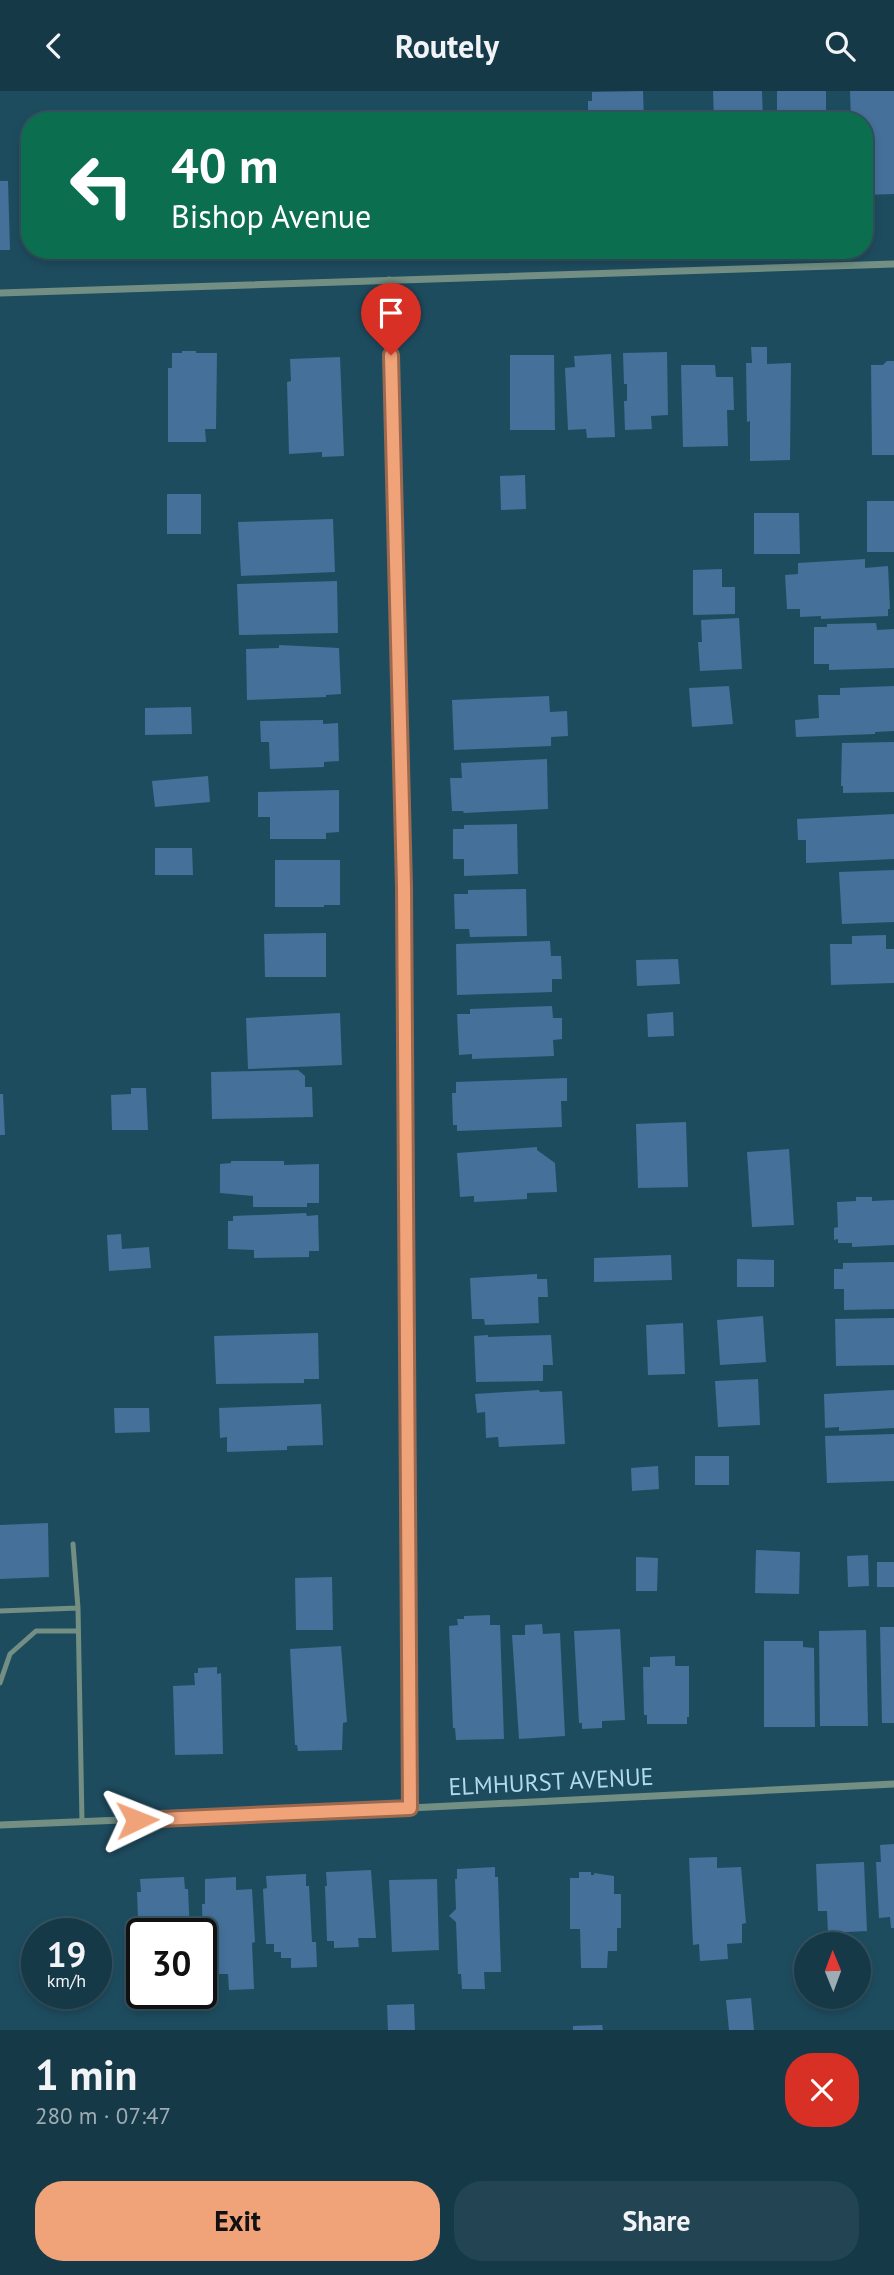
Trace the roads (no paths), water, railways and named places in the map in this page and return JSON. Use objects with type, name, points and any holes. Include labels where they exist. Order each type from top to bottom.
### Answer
[{"type":"street","points":[[0,293],[894,264]]},
{"type":"street","points":[[389,280],[404,887],[410,1808]]},
{"type":"street","name":"ELMHURST AVENUE","points":[[0,1825],[894,1784]]},
{"type":"lane","points":[[73,1544],[78,1608],[82,1822]]},
{"type":"lane","points":[[0,1611],[78,1608]]},
{"type":"lane","points":[[0,1683],[10,1654],[36,1631],[78,1631]]}]
